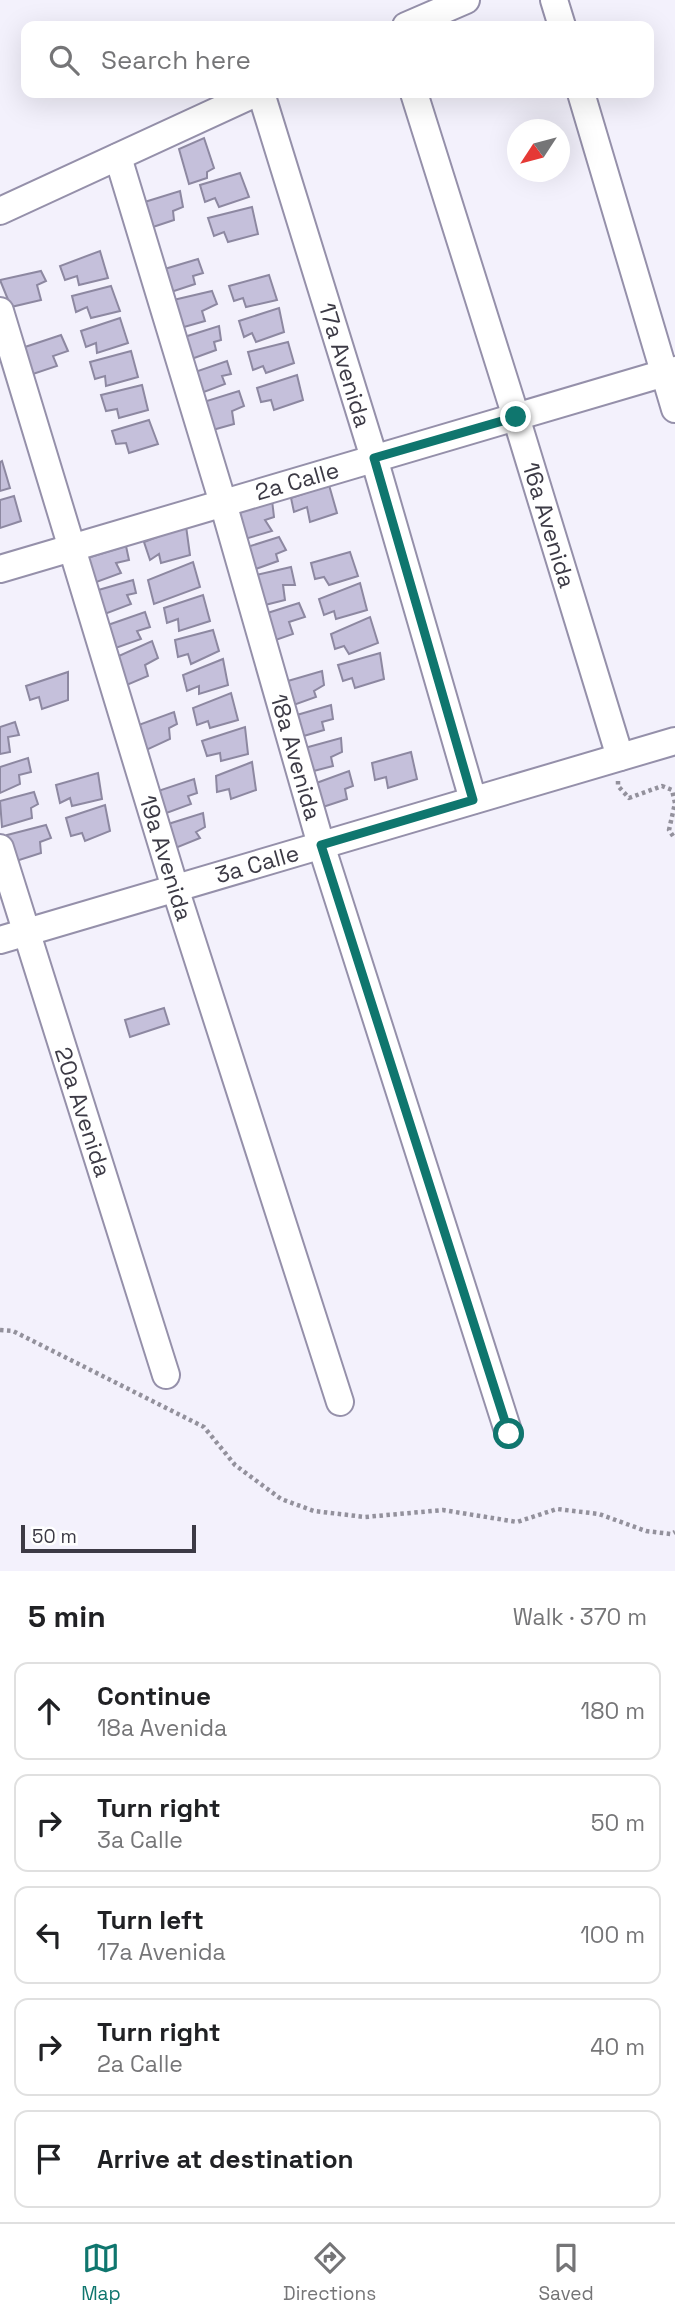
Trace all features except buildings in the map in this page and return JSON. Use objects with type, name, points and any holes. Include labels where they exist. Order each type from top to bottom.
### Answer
[{"type":"street","points":[[418,21],[466,0]]},
{"type":"street","points":[[554,0],[560,21]]},
{"type":"street","points":[[0,211],[247,98]]},
{"type":"street","name":"17a Avenida","points":[[260,98],[374,458],[473,800]]},
{"type":"street","name":"16a Avenida","points":[[416,98],[620,757]]},
{"type":"street","points":[[583,98],[670,372],[675,409]]},
{"type":"street","name":"18a Avenida","points":[[118,157],[223,503],[321,845],[509,1434]]},
{"type":"street","name":"19a Avenida","points":[[0,311],[175,888],[340,1402]]},
{"type":"street","name":"2a Calle","points":[[0,569],[670,372]]},
{"type":"street","name":"3a Calle","points":[[0,940],[675,741]]},
{"type":"street","name":"20a Avenida","points":[[0,848],[166,1376]]},
{"type":"path","points":[[620,757],[618,786],[629,798],[662,786],[672,790],[675,803],[669,830],[675,839]]},
{"type":"path","points":[[0,1330],[13,1331],[204,1427],[234,1465],[281,1499],[314,1511],[365,1517],[443,1510],[517,1522],[557,1509],[598,1514],[646,1531],[671,1534],[675,1532]]},
{"type":"route","points":[[509,1434],[321,845],[473,800],[374,458],[516,417]]}]
